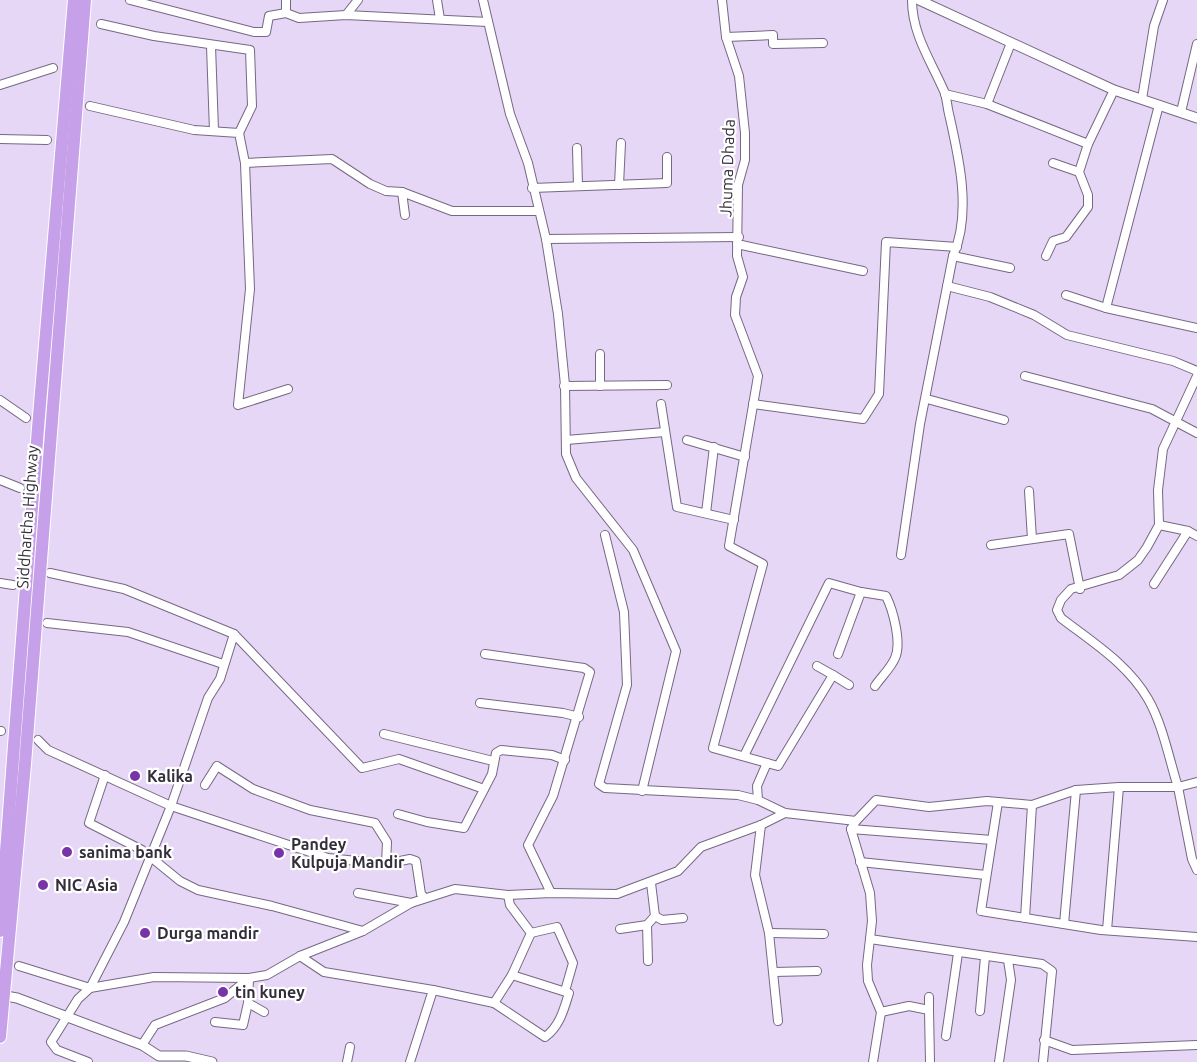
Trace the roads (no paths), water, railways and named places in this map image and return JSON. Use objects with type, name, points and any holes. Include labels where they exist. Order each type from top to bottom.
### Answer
[{"type":"highway","name":"Siddhartha Highway","points":[[0,931],[38,428],[74,0]]},
{"type":"highway","name":"Siddhartha Highway","points":[[0,1037],[2,995],[25,764],[85,0]]},
{"type":"street","points":[[130,0],[254,32],[266,32],[269,16],[286,13],[299,18],[345,15],[488,22]]},
{"type":"street","points":[[286,0],[286,13]]},
{"type":"street","points":[[345,15],[358,0]]},
{"type":"street","points":[[437,0],[440,19]]},
{"type":"street","points":[[483,0],[510,114],[528,163],[532,188],[546,239],[558,314],[564,386],[566,454],[576,478],[633,550],[675,651],[642,791]]},
{"type":"street","name":"Jhuma Dhada","points":[[722,0],[726,37],[739,76],[745,133],[745,160],[738,185],[736,256],[743,277],[736,297],[735,315],[744,345],[756,367],[758,376],[729,546],[764,564],[713,748],[744,756]]},
{"type":"street","points":[[901,555],[920,424],[927,399],[953,256],[957,247],[962,210],[961,184],[945,94],[914,26],[912,0]]},
{"type":"street","points":[[919,0],[1114,90],[1197,118]]},
{"type":"street","points":[[1142,99],[1154,26],[1163,0]]},
{"type":"street","points":[[101,24],[211,46],[250,50],[252,106],[239,133],[245,163],[250,289],[238,405],[288,389]]},
{"type":"street","points":[[726,37],[773,36],[773,44],[823,43]]},
{"type":"street","points":[[987,104],[1011,42]]},
{"type":"street","points":[[1181,112],[1194,71],[1197,44]]},
{"type":"street","points":[[211,46],[214,131]]},
{"type":"street","points":[[0,85],[53,68]]},
{"type":"street","points":[[1046,256],[1053,241],[1066,237],[1088,207],[1088,195],[1079,172],[1088,144],[1114,90]]},
{"type":"street","points":[[945,94],[987,104],[1088,144]]},
{"type":"street","points":[[1106,308],[1160,105]]},
{"type":"street","points":[[90,106],[194,130],[239,133]]},
{"type":"street","points":[[0,139],[47,140]]},
{"type":"street","points":[[619,185],[621,143]]},
{"type":"street","points":[[577,148],[578,186]]},
{"type":"street","points":[[532,188],[668,183],[667,157]]},
{"type":"street","points":[[245,163],[332,159],[370,184],[386,191],[402,192],[452,211],[538,211]]},
{"type":"street","points":[[1053,163],[1079,172]]},
{"type":"street","points":[[402,192],[405,215]]},
{"type":"street","points":[[546,239],[738,241],[863,271]]},
{"type":"street","points":[[753,404],[863,419],[879,394],[886,242],[957,247]]},
{"type":"street","points":[[953,256],[1010,268]]},
{"type":"street","points":[[947,286],[990,297],[1034,315],[1067,335],[1173,361],[1197,373],[1163,449],[1158,490],[1160,525],[1138,560],[1119,575],[1080,589],[1071,589],[1061,600],[1057,610],[1061,618],[1105,650],[1149,700],[1178,787],[1192,859],[1197,870]]},
{"type":"street","points":[[1066,295],[1106,308],[1197,328]]},
{"type":"street","points":[[600,354],[600,386]]},
{"type":"street","points":[[1024,376],[1152,409],[1197,433]]},
{"type":"street","points":[[564,386],[667,385]]},
{"type":"street","points":[[927,399],[1004,420]]},
{"type":"street","points":[[0,400],[26,418]]},
{"type":"street","points":[[662,404],[677,507],[734,520]]},
{"type":"street","points":[[566,440],[665,432]]},
{"type":"street","points":[[687,440],[745,457]]},
{"type":"street","points":[[706,513],[714,447]]},
{"type":"street","points":[[0,480],[20,488]]},
{"type":"street","points":[[1029,491],[1032,539]]},
{"type":"street","points":[[1160,525],[1188,531],[1197,536]]},
{"type":"street","points":[[1154,584],[1188,531]]},
{"type":"street","points":[[991,545],[1066,534],[1071,536],[1080,589]]},
{"type":"street","points":[[605,535],[624,612],[627,685],[599,784],[605,788],[642,791],[738,795],[758,800],[784,813],[854,825],[992,840]]},
{"type":"street","points":[[50,573],[124,589],[234,634],[362,768],[399,759],[483,789]]},
{"type":"street","points":[[0,583],[13,585]]},
{"type":"street","points":[[833,675],[777,766],[744,756],[829,583],[886,596],[891,605],[897,642],[896,657],[875,686]]},
{"type":"street","points":[[838,654],[861,592]]},
{"type":"street","points":[[47,623],[128,632],[223,664]]},
{"type":"street","points":[[88,1062],[57,1050],[51,1042],[78,999],[90,988],[124,922],[171,806],[208,698],[220,679],[234,634]]},
{"type":"street","points":[[485,654],[584,668],[590,672],[579,717],[553,796],[528,845],[551,893]]},
{"type":"street","points":[[817,666],[849,685]]},
{"type":"street","points":[[480,703],[563,712],[579,717]]},
{"type":"street","points":[[384,734],[494,761]]},
{"type":"street","points":[[38,740],[48,750],[171,806],[328,858],[386,864],[410,859],[416,861],[421,894],[425,898]]},
{"type":"street","points":[[398,814],[464,828],[492,774],[496,753],[504,748],[552,755],[564,760]]},
{"type":"street","points":[[758,800],[757,786],[767,763]]},
{"type":"street","points":[[205,785],[216,766],[253,789],[310,810],[375,823],[387,842],[386,864]]},
{"type":"street","points":[[105,775],[89,823],[142,850],[148,858],[180,881],[198,890],[272,906],[363,931]]},
{"type":"street","points":[[854,825],[876,800],[929,807],[998,802],[1032,806],[1076,790],[1178,787],[1197,782]]},
{"type":"street","points":[[1107,930],[1119,787]]},
{"type":"street","points":[[1064,924],[1076,790]]},
{"type":"street","points":[[998,802],[981,911],[1107,930],[1197,937]]},
{"type":"street","points":[[1025,918],[1032,806]]},
{"type":"street","points":[[19,966],[90,988],[154,977],[249,978],[267,975],[300,956],[363,931],[411,903],[455,889],[508,895],[616,894],[651,883],[678,871],[700,848],[761,825],[784,813]]},
{"type":"street","points":[[761,825],[755,875],[768,933],[778,1022]]},
{"type":"street","points":[[854,825],[860,862],[870,893],[868,981],[881,1012],[873,1062]]},
{"type":"street","points":[[860,862],[986,875]]},
{"type":"street","points":[[648,961],[647,926],[655,916],[651,883]]},
{"type":"street","points":[[358,893],[411,903]]},
{"type":"street","points":[[508,895],[510,905],[531,933]]},
{"type":"street","points":[[655,916],[662,920],[683,918]]},
{"type":"street","points":[[620,929],[647,926]]},
{"type":"street","points":[[531,933],[557,927],[573,963],[565,991]]},
{"type":"street","points":[[494,1003],[513,975],[531,933]]},
{"type":"street","points":[[768,933],[824,934]]},
{"type":"street","points":[[870,939],[1042,964],[1052,971],[1043,1062]]},
{"type":"street","points":[[946,1036],[958,953]]},
{"type":"street","points":[[300,956],[324,972],[433,990],[494,1003],[545,1037],[561,1017],[569,993],[513,975]]},
{"type":"street","points":[[980,1011],[985,957]]},
{"type":"street","points":[[999,1062],[1011,980],[1008,960]]},
{"type":"street","points":[[774,972],[817,971]]},
{"type":"street","points":[[214,1022],[243,1025],[248,1003],[249,978]]},
{"type":"street","points":[[142,1045],[155,1024],[225,998],[249,978]]},
{"type":"street","points":[[410,1062],[433,990]]},
{"type":"street","points":[[2,995],[67,1016],[142,1045],[158,1059],[186,1056],[212,1062]]},
{"type":"street","points":[[929,997],[930,1062]]},
{"type":"street","points":[[248,1003],[264,1012]]},
{"type":"street","points":[[881,1012],[909,1006],[929,1010]]},
{"type":"street","points":[[1044,1040],[1072,1050],[1197,1045]]},
{"type":"street","points":[[347,1062],[350,1047]]},
{"type":"place","name":"Kalika","points":[[135,776]]},
{"type":"place","name":"sanima bank","points":[[67,852]]},
{"type":"place","name":"Pandey Kulpuja Mandir","points":[[279,853]]},
{"type":"place","name":"NIC Asia","points":[[43,885]]},
{"type":"place","name":"Durga mandir","points":[[145,933]]},
{"type":"place","name":"tin kuney","points":[[223,992]]}]
